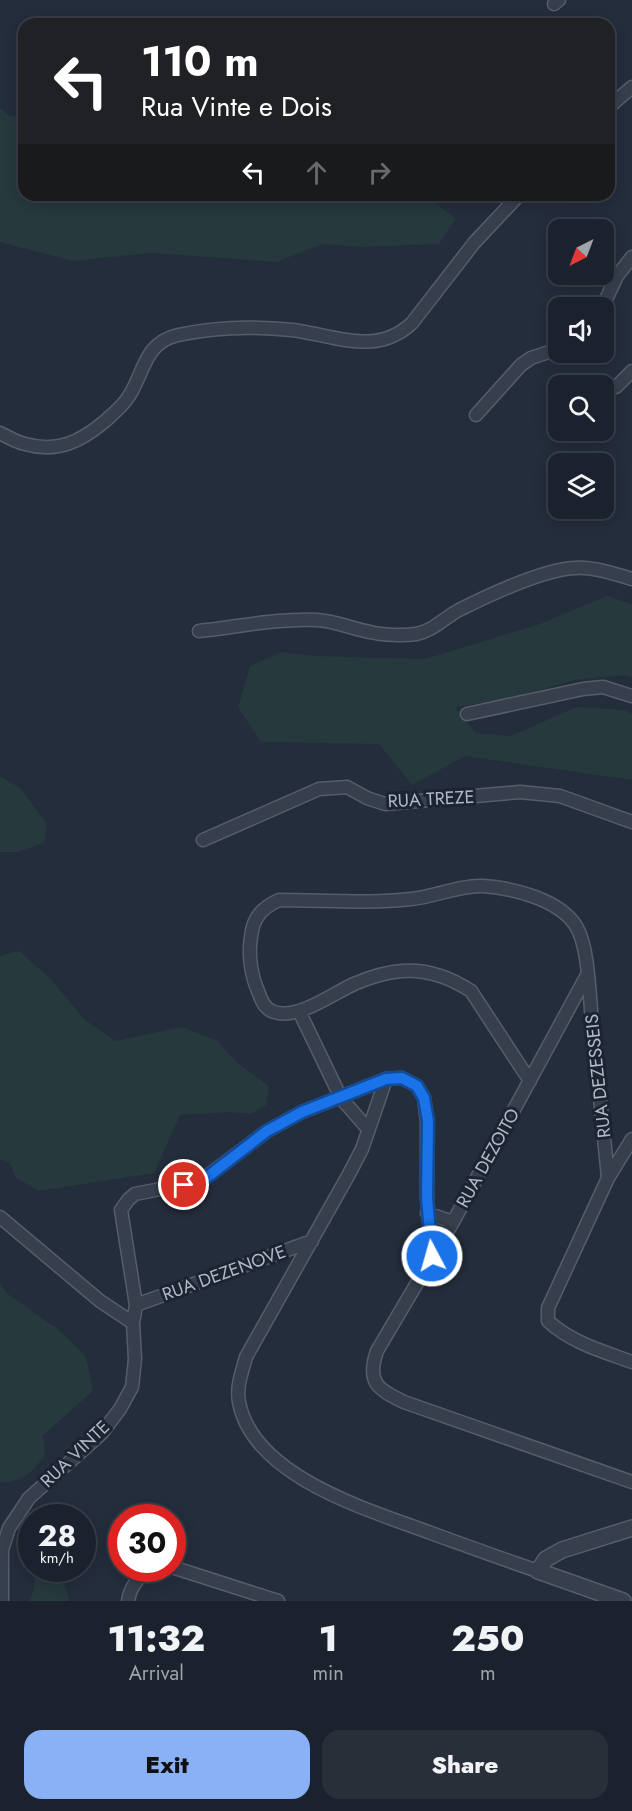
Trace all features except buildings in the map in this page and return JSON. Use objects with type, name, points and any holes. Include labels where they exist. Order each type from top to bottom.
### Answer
[{"type":"street","points":[[615,102],[632,87]]},
{"type":"street","points":[[0,433],[24,444],[46,447],[75,442],[89,434],[114,413],[128,398],[149,353],[159,344],[176,336],[246,327],[292,330],[359,343],[384,340],[401,334],[474,243],[513,201]]},
{"type":"street","points":[[607,297],[617,276],[632,257]]},
{"type":"street","points":[[476,415],[521,365],[531,358],[548,352]]},
{"type":"street","points":[[616,387],[632,370]]},
{"type":"street","points":[[199,631],[299,620],[319,620],[335,622],[372,633],[414,635],[428,631],[457,611],[531,578],[552,572],[575,567],[632,579]]},
{"type":"street","points":[[467,714],[593,688],[603,687],[632,696]]},
{"type":"street","name":"RUA TREZE","points":[[203,840],[319,789],[348,787],[367,798],[385,804],[520,792],[560,796],[632,822]]},
{"type":"street","name":"RUA DEZESSEIS","points":[[299,1011],[272,1012],[266,1007],[256,987],[250,958],[252,927],[267,905],[279,900],[397,901],[425,898],[482,886],[515,891],[552,904],[566,914],[576,926],[581,938],[588,974],[608,1178]]},
{"type":"street","points":[[368,1129],[341,1098],[299,1011],[356,983],[401,971],[423,971],[459,983],[471,991],[477,999],[530,1081]]},
{"type":"street","name":"RUA DEZOITO","points":[[588,974],[453,1222],[377,1351],[373,1371],[375,1384],[404,1402],[632,1482]]},
{"type":"street","points":[[341,1098],[386,1079],[402,1078],[417,1086],[424,1098],[428,1121],[428,1213],[432,1256]]},
{"type":"street","points":[[386,1079],[362,1149],[246,1357],[237,1388],[239,1403],[249,1429],[266,1450],[294,1474],[325,1492],[374,1512],[623,1601]]},
{"type":"street","name":"RUA VINTE","points":[[2,1601],[2,1550],[9,1528],[29,1498],[101,1434],[132,1387],[135,1359],[133,1323],[136,1305],[121,1209],[135,1194],[206,1178],[281,1122],[341,1098]]},
{"type":"street","points":[[632,1139],[608,1178],[548,1308],[548,1321],[563,1334],[632,1362]]},
{"type":"street","points":[[428,1213],[453,1222]]},
{"type":"street","points":[[0,1216],[100,1301],[133,1323]]},
{"type":"street","name":"RUA DEZENOVE","points":[[136,1305],[312,1241]]},
{"type":"street","points":[[538,1571],[546,1559],[562,1550],[632,1528]]},
{"type":"street","points":[[186,1571],[278,1601]]},
{"type":"street","points":[[128,1601],[135,1582]]},
{"type":"green space","points":[[0,108],[10,116],[18,117],[18,201],[432,201],[456,218],[439,244],[363,247],[323,244],[276,262],[150,253],[73,261],[0,242]]},
{"type":"green space","points":[[607,596],[632,604],[632,677],[626,675],[574,680],[513,698],[455,707],[476,733],[511,736],[576,707],[625,710],[632,714],[632,780],[465,756],[412,785],[379,744],[261,742],[238,707],[250,666],[281,652],[314,656],[425,659],[540,624]]},
{"type":"green space","points":[[0,776],[20,788],[47,824],[44,843],[17,852],[0,852]]},
{"type":"green space","points":[[19,951],[50,978],[85,1020],[116,1041],[182,1027],[216,1040],[241,1066],[269,1086],[266,1105],[251,1114],[230,1112],[180,1115],[154,1173],[39,1191],[16,1178],[9,1162],[0,1159],[0,956]]},
{"type":"green space","points":[[0,1283],[8,1294],[60,1331],[86,1357],[93,1391],[43,1435],[45,1455],[36,1467],[21,1478],[0,1483]]},
{"type":"green space","points":[[35,1582],[62,1582],[70,1601],[29,1601]]},
{"type":"route","points":[[184,1185],[206,1178],[281,1122],[386,1079],[402,1078],[417,1086],[424,1098],[428,1121],[427,1198],[432,1256]]}]
